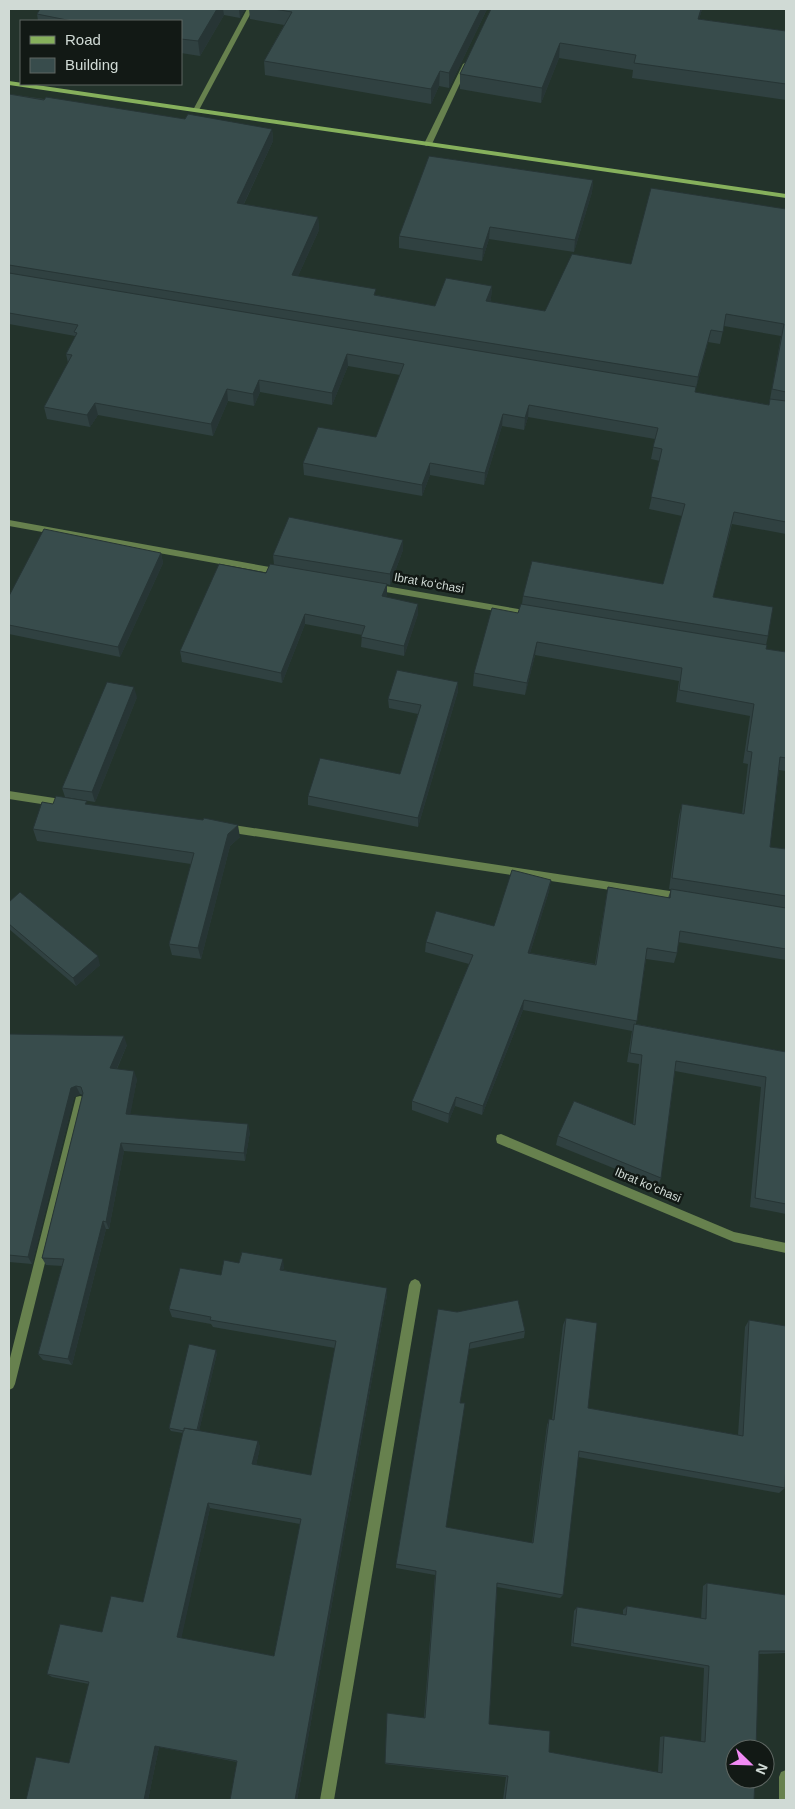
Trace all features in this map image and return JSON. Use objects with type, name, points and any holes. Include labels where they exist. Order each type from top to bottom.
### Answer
[{"type":"main road","points":[[23,85],[786,196]]},
{"type":"street","points":[[196,110],[250,9]]},
{"type":"street","points":[[428,144],[470,54]]},
{"type":"street","points":[[9,523],[288,573]]},
{"type":"street","name":"Ibrat koʻchasi","points":[[366,586],[542,616]]},
{"type":"street","points":[[9,795],[78,805]]},
{"type":"street","points":[[216,826],[690,898]]},
{"type":"street","points":[[9,1384],[80,1101]]},
{"type":"street","name":"Ibrat koʻchasi","points":[[502,1139],[734,1237],[786,1248]]},
{"type":"street","points":[[327,1800],[416,1285]]},
{"type":"street","points":[[786,1777],[786,1800]]},
{"type":"building","points":[[40,9],[217,9],[198,41],[182,39],[182,20],[67,20],[37,14]]},
{"type":"building","points":[[274,9],[481,9],[449,73],[440,71],[431,89],[264,61],[292,12]]},
{"type":"building","points":[[491,9],[701,9],[698,19],[786,31],[786,84],[634,63],[636,55],[560,43],[542,88],[460,74]]},
{"type":"building","points":[[9,94],[44,100],[46,97],[185,119],[188,114],[272,129],[237,203],[318,217],[292,275],[376,289],[374,295],[435,306],[446,278],[492,286],[486,301],[545,311],[572,254],[631,264],[651,188],[786,209],[786,392],[772,389],[784,324],[726,314],[723,332],[711,330],[698,377],[9,265]]},
{"type":"building","points":[[429,156],[593,180],[575,240],[490,227],[483,249],[399,236]]},
{"type":"building","points":[[9,273],[696,387],[695,392],[769,405],[770,399],[786,401],[786,522],[734,512],[713,597],[773,607],[768,636],[523,596],[532,561],[663,584],[685,504],[651,497],[662,449],[653,447],[658,428],[529,405],[525,418],[503,414],[485,473],[430,463],[422,485],[303,463],[318,427],[376,437],[404,364],[347,354],[332,393],[259,380],[253,394],[227,389],[211,424],[95,403],[87,415],[44,407],[72,355],[66,354],[77,333],[74,332],[78,325],[9,313]]},
{"type":"building","points":[[289,517],[403,540],[390,574],[273,555]]},
{"type":"building","points":[[44,529],[161,553],[118,647],[9,625],[9,596]]},
{"type":"building","points":[[219,564],[266,573],[270,564],[387,584],[382,596],[418,604],[404,646],[361,637],[365,626],[305,614],[281,673],[180,651]]},
{"type":"building","points":[[521,604],[767,645],[766,649],[786,652],[786,758],[780,757],[770,847],[786,849],[786,896],[672,878],[682,804],[744,814],[752,752],[747,751],[754,704],[679,690],[682,668],[537,642],[527,683],[474,673],[492,608],[518,613]]},
{"type":"building","points":[[397,670],[458,682],[418,818],[308,796],[320,758],[400,774],[421,705],[388,699]]},
{"type":"building","points":[[107,682],[134,687],[92,792],[62,788]]},
{"type":"building","points":[[56,796],[87,801],[85,804],[203,820],[204,818],[238,825],[228,834],[198,948],[169,944],[194,853],[33,829],[42,802],[53,804]]},
{"type":"building","points":[[512,870],[551,880],[528,953],[596,965],[608,887],[670,898],[671,889],[786,908],[786,949],[680,931],[677,953],[647,948],[637,1021],[524,1000],[483,1106],[456,1097],[449,1114],[412,1101],[473,955],[426,942],[436,911],[494,926]]},
{"type":"building","points":[[20,892],[98,956],[73,978],[9,924],[9,902]]},
{"type":"building","points":[[634,1024],[786,1052],[786,1204],[755,1198],[766,1077],[676,1061],[661,1178],[558,1136],[574,1101],[635,1125],[642,1055],[630,1053]]},
{"type":"building","points":[[9,1034],[124,1036],[110,1068],[134,1071],[126,1114],[248,1124],[244,1153],[121,1143],[106,1222],[103,1221],[68,1359],[38,1354],[64,1259],[42,1258],[83,1093],[81,1087],[71,1088],[28,1257],[9,1255]]},
{"type":"building","points":[[242,1252],[283,1259],[280,1270],[387,1288],[295,1800],[230,1800],[237,1761],[155,1746],[144,1800],[26,1800],[36,1757],[69,1763],[89,1682],[47,1674],[60,1624],[102,1632],[111,1596],[143,1602],[184,1428],[258,1441],[252,1464],[311,1475],[336,1341],[210,1320],[211,1317],[169,1309],[180,1268],[221,1275],[224,1260],[239,1263]],"holes":[[[208,1503],[301,1519],[274,1656],[177,1637]]]},
{"type":"building","points":[[518,1300],[525,1331],[470,1343],[460,1403],[465,1403],[446,1527],[533,1543],[549,1419],[554,1420],[566,1318],[597,1323],[588,1408],[743,1436],[749,1320],[786,1326],[785,1488],[579,1451],[563,1595],[497,1583],[489,1724],[550,1731],[549,1752],[662,1773],[664,1736],[705,1742],[709,1666],[573,1643],[577,1607],[626,1615],[627,1606],[706,1619],[707,1583],[786,1595],[786,1651],[759,1651],[756,1739],[725,1739],[725,1789],[755,1789],[754,1800],[505,1800],[508,1776],[385,1763],[387,1713],[425,1718],[436,1571],[396,1564],[438,1309],[457,1312]]},
{"type":"building","points":[[189,1344],[216,1350],[197,1430],[184,1428],[184,1431],[169,1428]]}]
